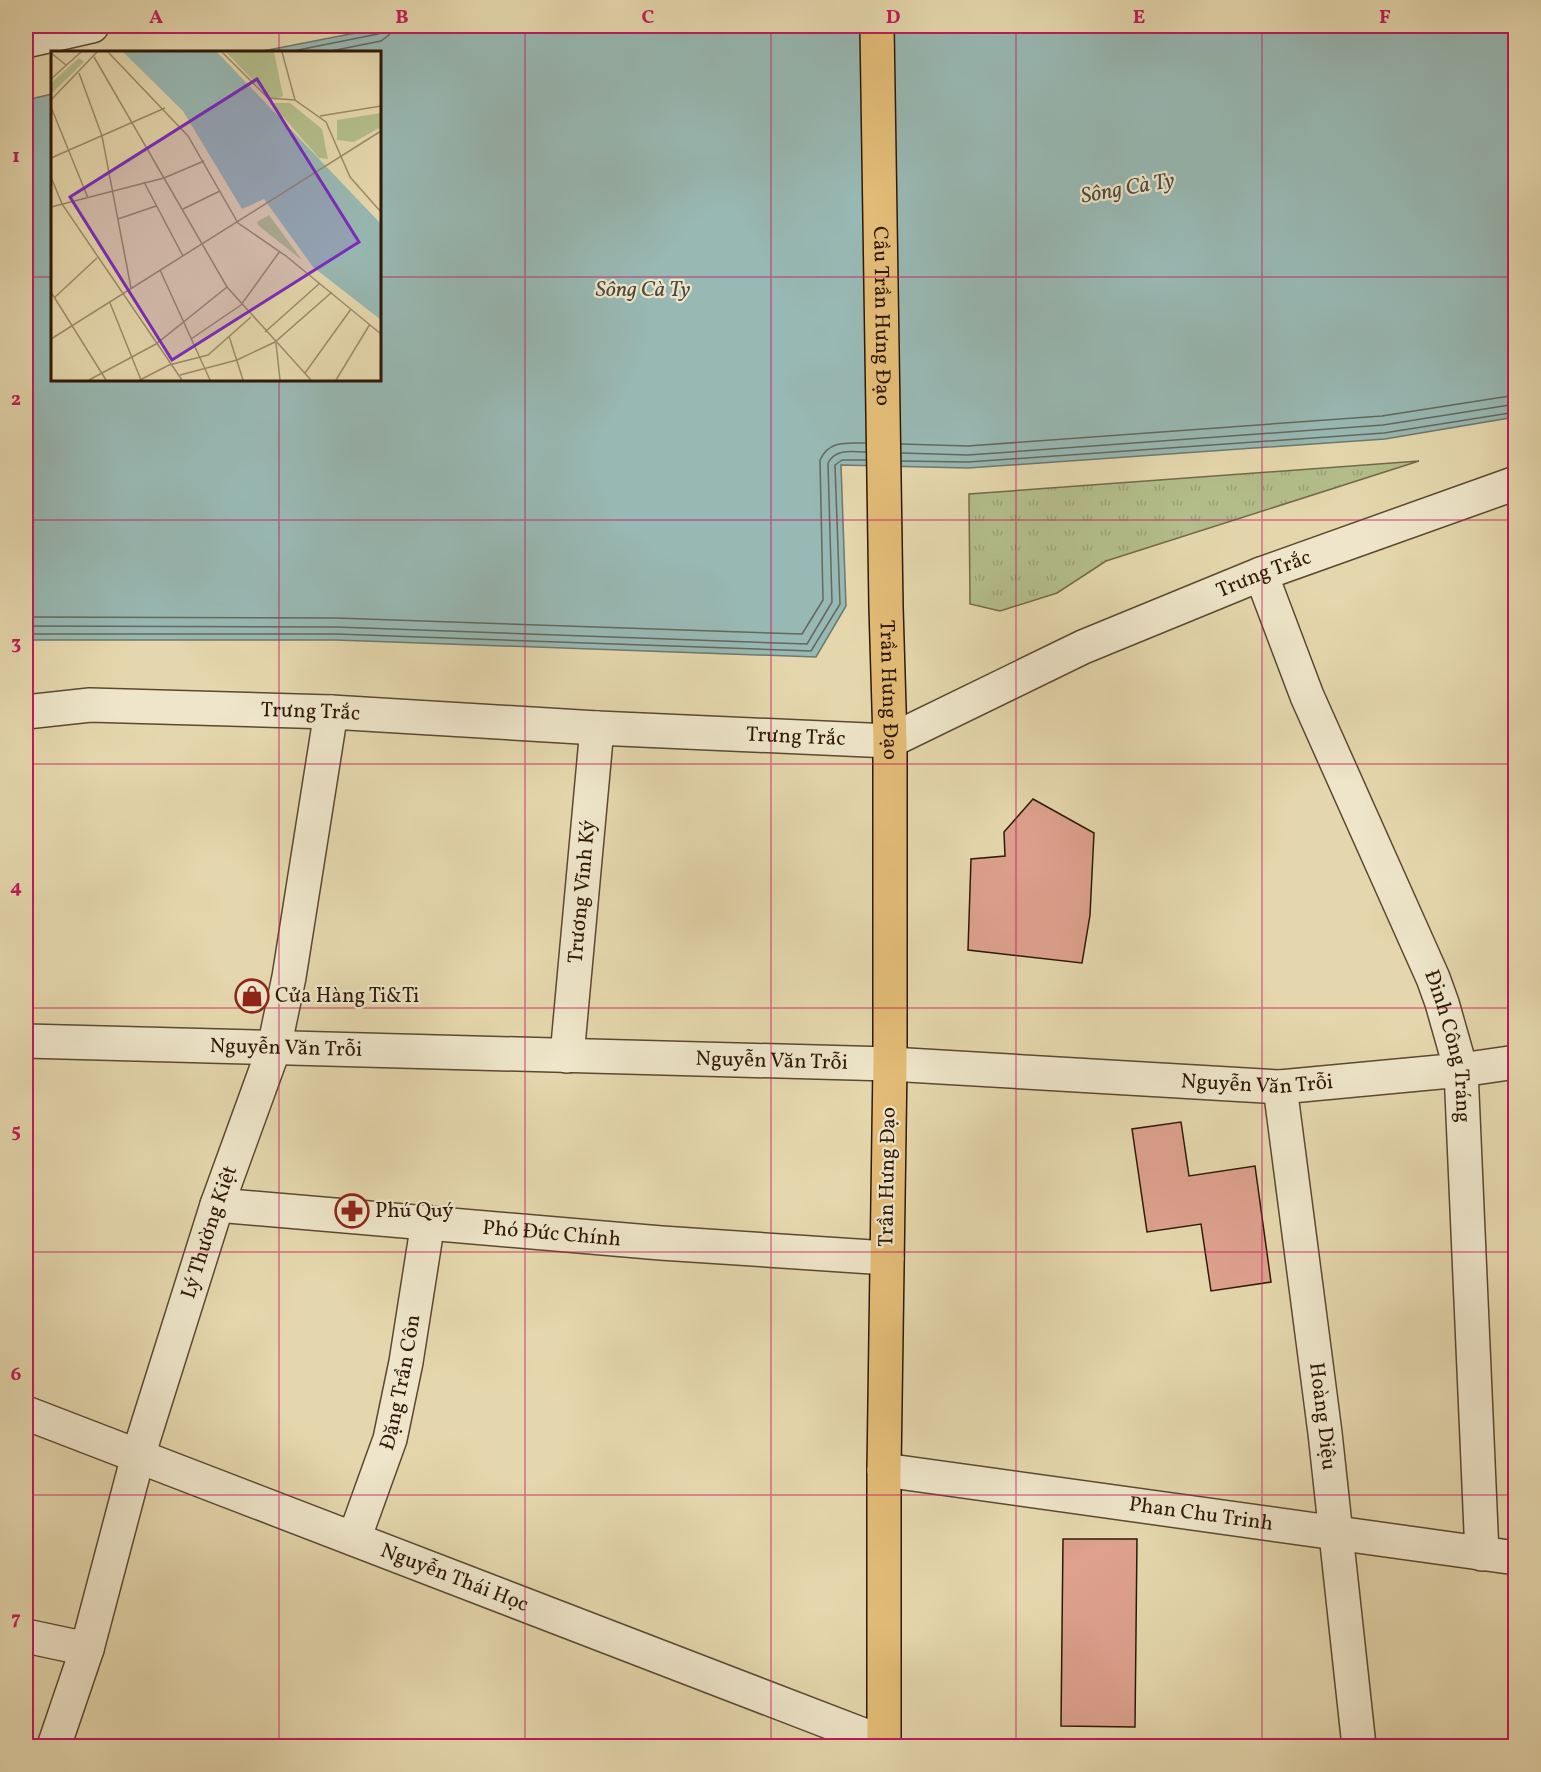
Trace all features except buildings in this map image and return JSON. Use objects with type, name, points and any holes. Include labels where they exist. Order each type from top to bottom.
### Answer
[{"type":"main road","name":"Cầu Trần Hưng Đạo","points":[[877,26],[886,607]]},
{"type":"main road","name":"Trần Hưng Đạo","points":[[884,1745],[884,1470],[890,1064],[890,741],[886,607]]},
{"type":"street","points":[[26,40],[92,26]]},
{"type":"street","name":"Trưng Trắc","points":[[26,712],[90,705],[331,712],[597,728],[890,741],[1083,647],[1261,574],[1515,483]]},
{"type":"street","name":"Đinh Công Tráng","points":[[1261,574],[1307,696],[1433,978],[1461,1070],[1482,1554]]},
{"type":"street","name":"Lý Thường Kiệt","points":[[54,1746],[87,1649],[138,1456],[218,1205],[274,1048],[289,977],[331,712]]},
{"type":"street","name":"Trương Vĩnh Ký","points":[[567,1056],[597,728]]},
{"type":"street","name":"Nguyễn Văn Trỗi","points":[[26,1041],[890,1064],[1280,1087],[1461,1070],[1515,1062]]},
{"type":"street","name":"Hoàng Diệu","points":[[1280,1087],[1325,1433],[1359,1746]]},
{"type":"street","name":"Phó Đức Chính","points":[[218,1205],[661,1243],[886,1258]]},
{"type":"street","name":"Đặng Trần Côn","points":[[354,1539],[390,1439],[406,1362],[428,1222]]},
{"type":"street","name":"Nguyễn Thái Học","points":[[26,1413],[884,1745]]},
{"type":"street","name":"Phan Chu Trinh","points":[[884,1470],[1515,1558]]},
{"type":"street","points":[[26,1636],[87,1649]]},
{"type":"green space","points":[[1419,461],[1106,561],[1057,593],[1000,611],[970,604],[969,494]]},
{"type":"water","name":"Sông Cà Ty","points":[[391,26],[1515,26],[1515,417],[1385,439],[968,468],[841,465],[846,606],[816,657],[336,640],[26,640],[26,100],[51,94],[51,381],[381,381],[381,51],[263,51]]},
{"type":"place","name":"Cửa Hàng Ti&Ti","points":[[252,996]]},
{"type":"place","name":"Phú Quý","points":[[352,1211]]}]
